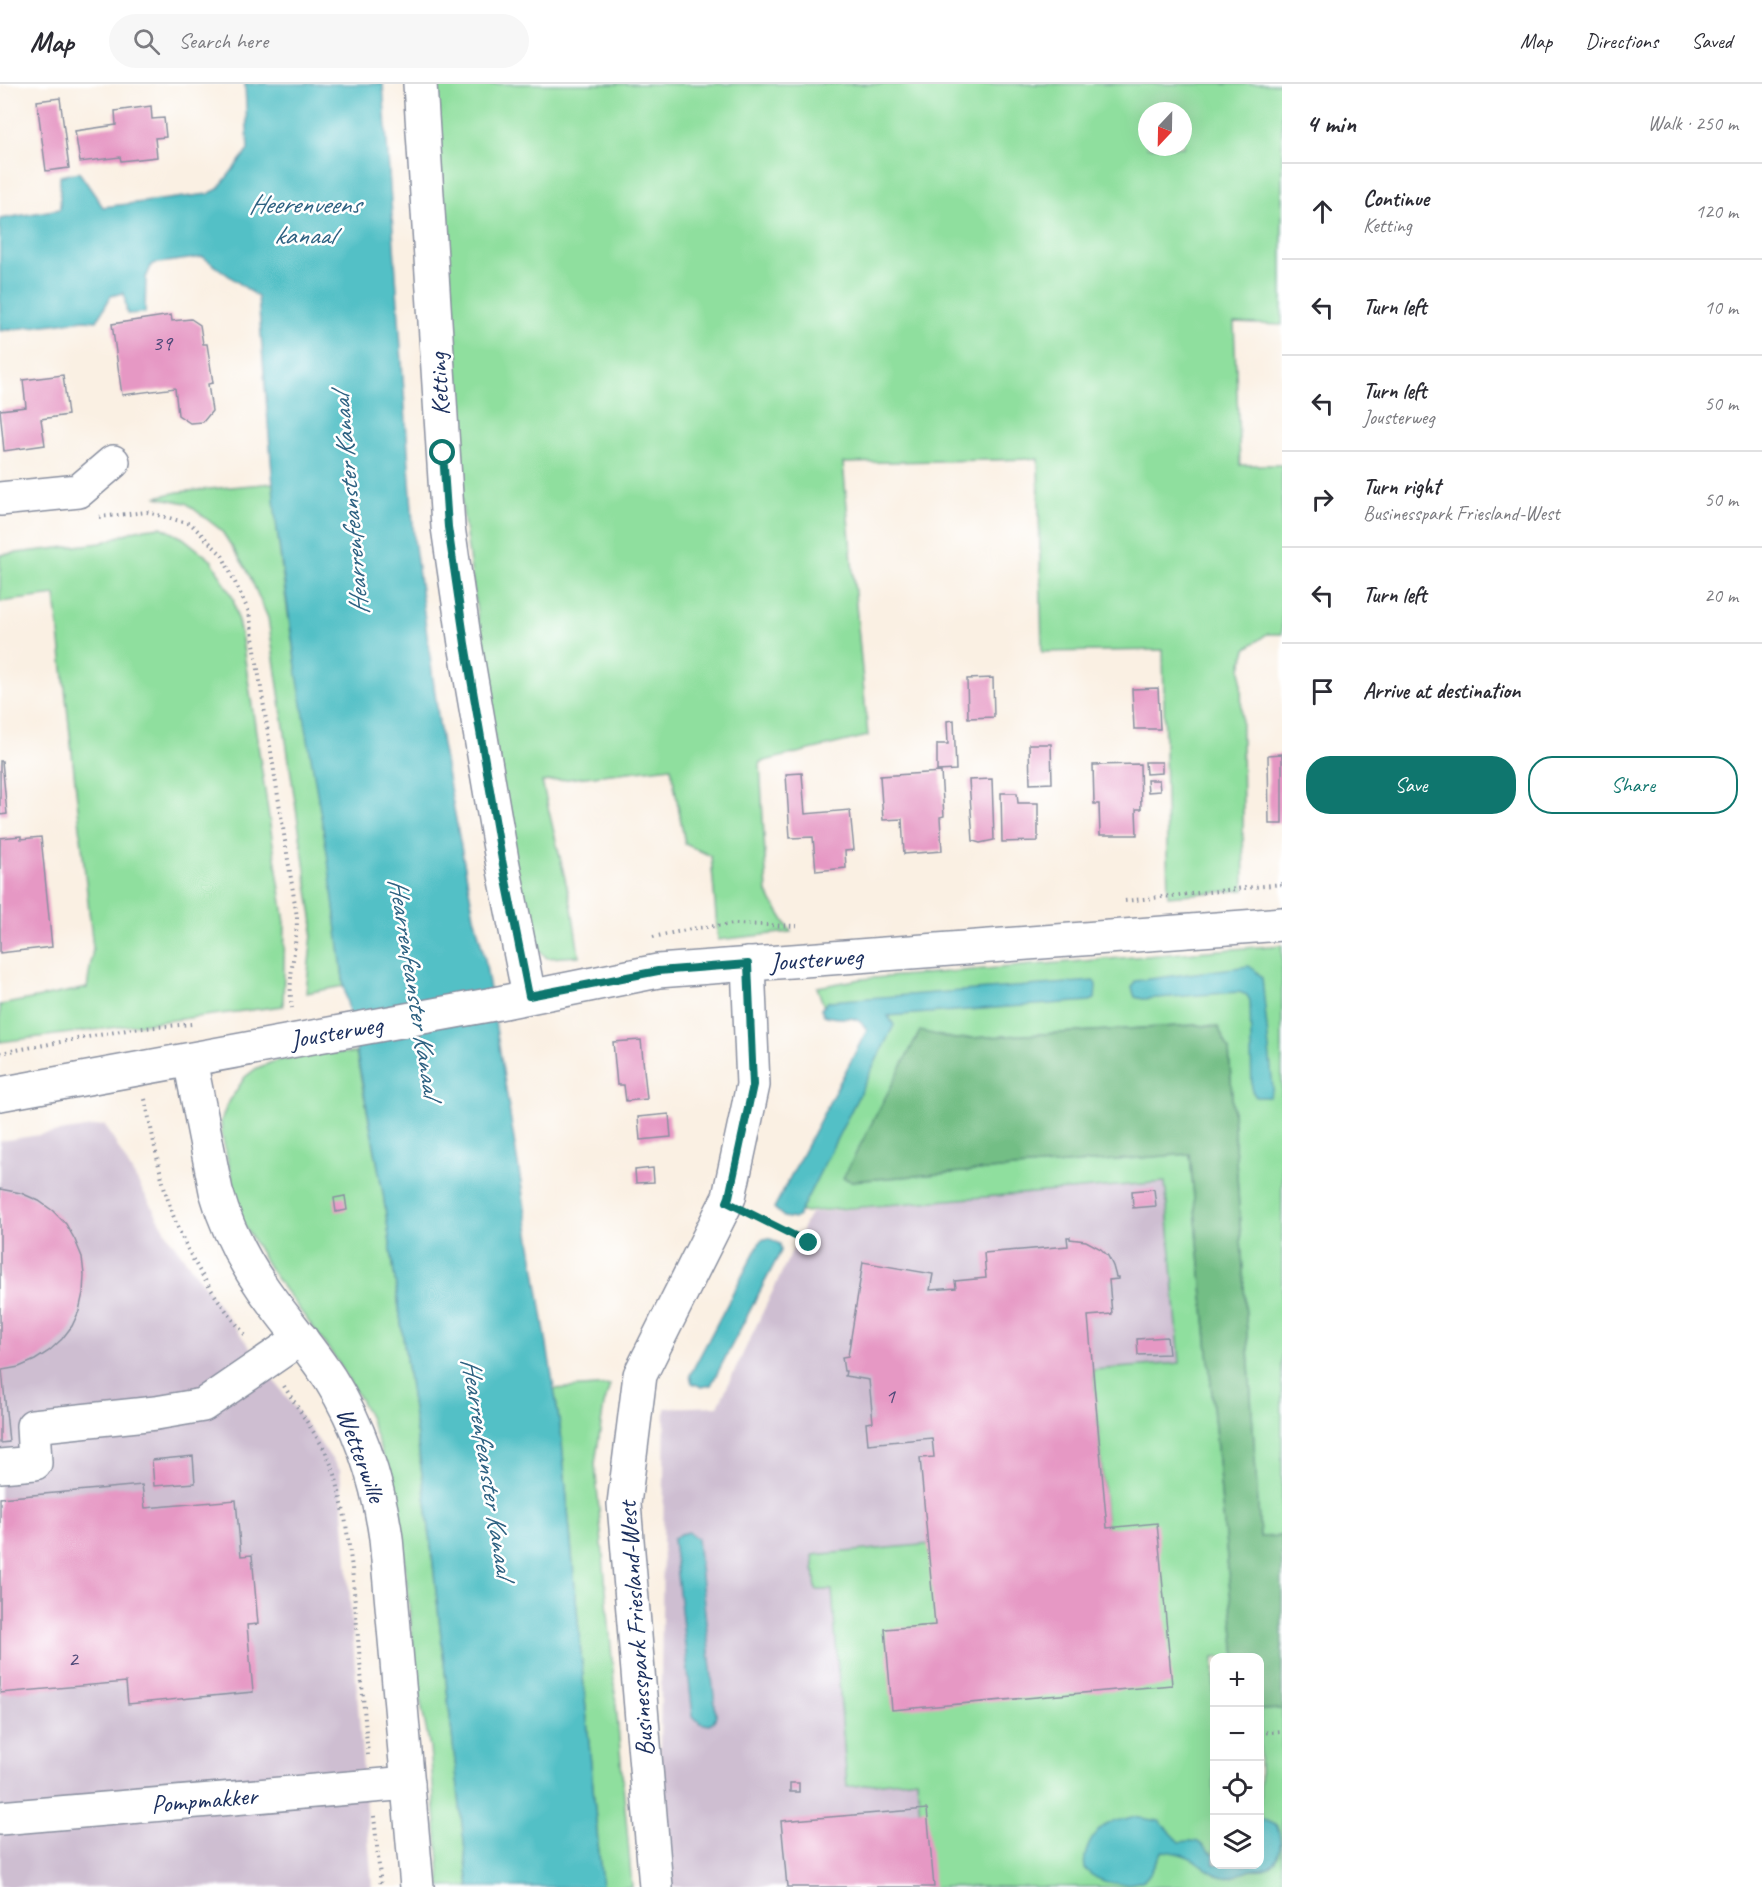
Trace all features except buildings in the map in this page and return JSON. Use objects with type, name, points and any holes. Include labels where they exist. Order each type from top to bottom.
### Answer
[{"type":"street","name":"Ketting","points":[[420,84],[448,527],[465,644],[525,982]]},
{"type":"street","points":[[0,499],[79,491],[112,462]]},
{"type":"street","name":"Jousterweg","points":[[0,1094],[494,1004],[525,982],[1282,924]]},
{"type":"street","name":"Businesspark Friesland-West","points":[[656,1887],[624,1504],[640,1375],[729,1197],[753,1085],[748,964]]},
{"type":"street","name":"Wetterwille","points":[[190,1060],[220,1208],[236,1245],[253,1273],[330,1380],[352,1420],[365,1451],[382,1510],[417,1887]]},
{"type":"street","points":[[0,1466],[35,1462],[33,1426],[156,1413],[203,1405],[301,1338]]},
{"type":"street","name":"Pompmakker","points":[[0,1818],[408,1783]]},
{"type":"path","points":[[90,519],[147,512],[191,524],[222,555],[249,612],[297,917],[290,982],[293,1012]]},
{"type":"path","points":[[0,1053],[132,1029],[201,1023]]},
{"type":"path","points":[[144,1093],[163,1180],[181,1236],[219,1301],[267,1362],[312,1429],[325,1450],[335,1474],[350,1541],[369,1764]]},
{"type":"path","points":[[727,1202],[809,1243]]},
{"type":"path","points":[[1264,1732],[1282,1731]]},
{"type":"path","points":[[374,1810],[381,1887]]},
{"type":"shaded area","points":[[105,1125],[171,1240],[340,1470],[372,1887],[0,1887],[0,1141]]},
{"type":"shaded area","points":[[1166,1180],[1210,1698],[1210,1869],[1264,1868],[1282,1887],[666,1887],[659,1816],[665,1408],[718,1406],[810,1213]]},
{"type":"green space","points":[[428,84],[1282,84],[1282,325],[1234,323],[1240,465],[1282,465],[1282,634],[1267,634],[1246,649],[1241,668],[1244,890],[1168,896],[1163,650],[1042,652],[1038,459],[843,463],[868,736],[760,762],[767,893],[791,932],[718,940],[711,856],[685,844],[671,767],[542,782],[572,908],[579,956],[547,958],[532,943],[515,886],[462,506]]},
{"type":"green space","points":[[273,483],[289,621],[327,850],[344,986],[306,993],[313,924],[268,618],[247,570],[221,530],[186,503],[156,497],[178,492]]},
{"type":"green space","points":[[161,527],[183,538],[212,561],[233,598],[242,640],[285,923],[283,1006],[0,1042],[0,1005],[87,988],[93,948],[55,595],[0,602],[0,555],[101,543],[136,530]]},
{"type":"green space","points":[[1282,945],[1282,1536],[1260,1538],[1229,1050],[1218,1027],[1196,1025],[955,1039],[920,1032],[844,1178],[851,1181],[1190,1154],[1236,1653],[1210,1653],[1210,1869],[1264,1869],[1264,1710],[1282,1709],[1282,1887],[926,1887],[917,1779],[847,1787],[832,1590],[816,1590],[813,1555],[1107,1528],[1093,1370],[1180,1363],[1165,1182],[792,1213],[896,1005],[825,1010],[817,987],[861,979]]},
{"type":"green space","points":[[1196,1025],[1218,1027],[1229,1050],[1260,1537],[1282,1536],[1282,1709],[1264,1710],[1264,1653],[1236,1653],[1190,1154],[851,1181],[843,1178],[920,1031],[955,1039]]},
{"type":"green space","points":[[318,1053],[356,1053],[383,1193],[427,1510],[469,1887],[441,1887],[430,1748],[417,1684],[400,1520],[394,1489],[370,1419],[360,1399],[336,1359],[271,1271],[242,1221],[222,1136],[221,1121],[227,1105],[245,1077],[257,1068],[275,1061]]},
{"type":"green space","points":[[610,1385],[604,1405],[595,1464],[632,1887],[602,1887],[561,1432],[554,1389]]},
{"type":"water","points":[[245,84],[383,84],[414,539],[442,745],[474,916],[485,959],[561,1432],[602,1887],[469,1887],[427,1510],[383,1193],[344,986],[327,852],[297,674],[276,522],[258,297],[203,257],[152,264],[146,278],[145,313],[127,314],[124,293],[111,296],[97,321],[84,320],[0,331],[0,219],[60,209],[60,176],[79,172],[103,207],[208,194],[218,189],[248,150]]},
{"type":"water","points":[[1249,966],[1262,978],[1273,1089],[1269,1097],[1256,1097],[1252,1091],[1250,1001],[1247,995],[1239,992],[1143,999],[1135,997],[1132,988],[1135,981]]},
{"type":"water","points":[[1094,981],[1095,999],[1090,1001],[888,1016],[894,1025],[798,1216],[794,1219],[784,1217],[774,1208],[867,1030],[858,1020],[824,1015],[821,1009],[829,1001]]},
{"type":"water","points":[[769,1238],[780,1244],[781,1251],[711,1385],[702,1387],[692,1383],[690,1375],[761,1240]]},
{"type":"water","points":[[689,1532],[697,1539],[716,1715],[714,1722],[709,1725],[700,1723],[693,1716],[673,1539]]},
{"type":"water","points":[[1132,1817],[1159,1821],[1180,1842],[1198,1842],[1210,1852],[1210,1869],[1252,1869],[1232,1877],[1225,1877],[1217,1875],[1185,1855],[1162,1851],[1144,1880],[1121,1884],[1106,1881],[1091,1874],[1085,1869],[1084,1863],[1089,1845],[1096,1834],[1107,1824]]},
{"type":"water","points":[[1264,1820],[1277,1826],[1280,1838],[1278,1856],[1264,1868]]},
{"type":"route","points":[[443,453],[448,527],[465,644],[502,860],[529,996],[658,971],[748,964],[753,1085],[727,1202],[809,1243]]},
{"type":"water label","name":"Heerenveens kanaal","points":[[304,220]]},
{"type":"water label","name":"Hearrenfeanster Kanaal","points":[[350,505]]},
{"type":"water label","name":"Hearrenfeanster Kanaal","points":[[415,987]]},
{"type":"water label","name":"Hearrenfeanster Kanaal","points":[[488,1467]]}]
